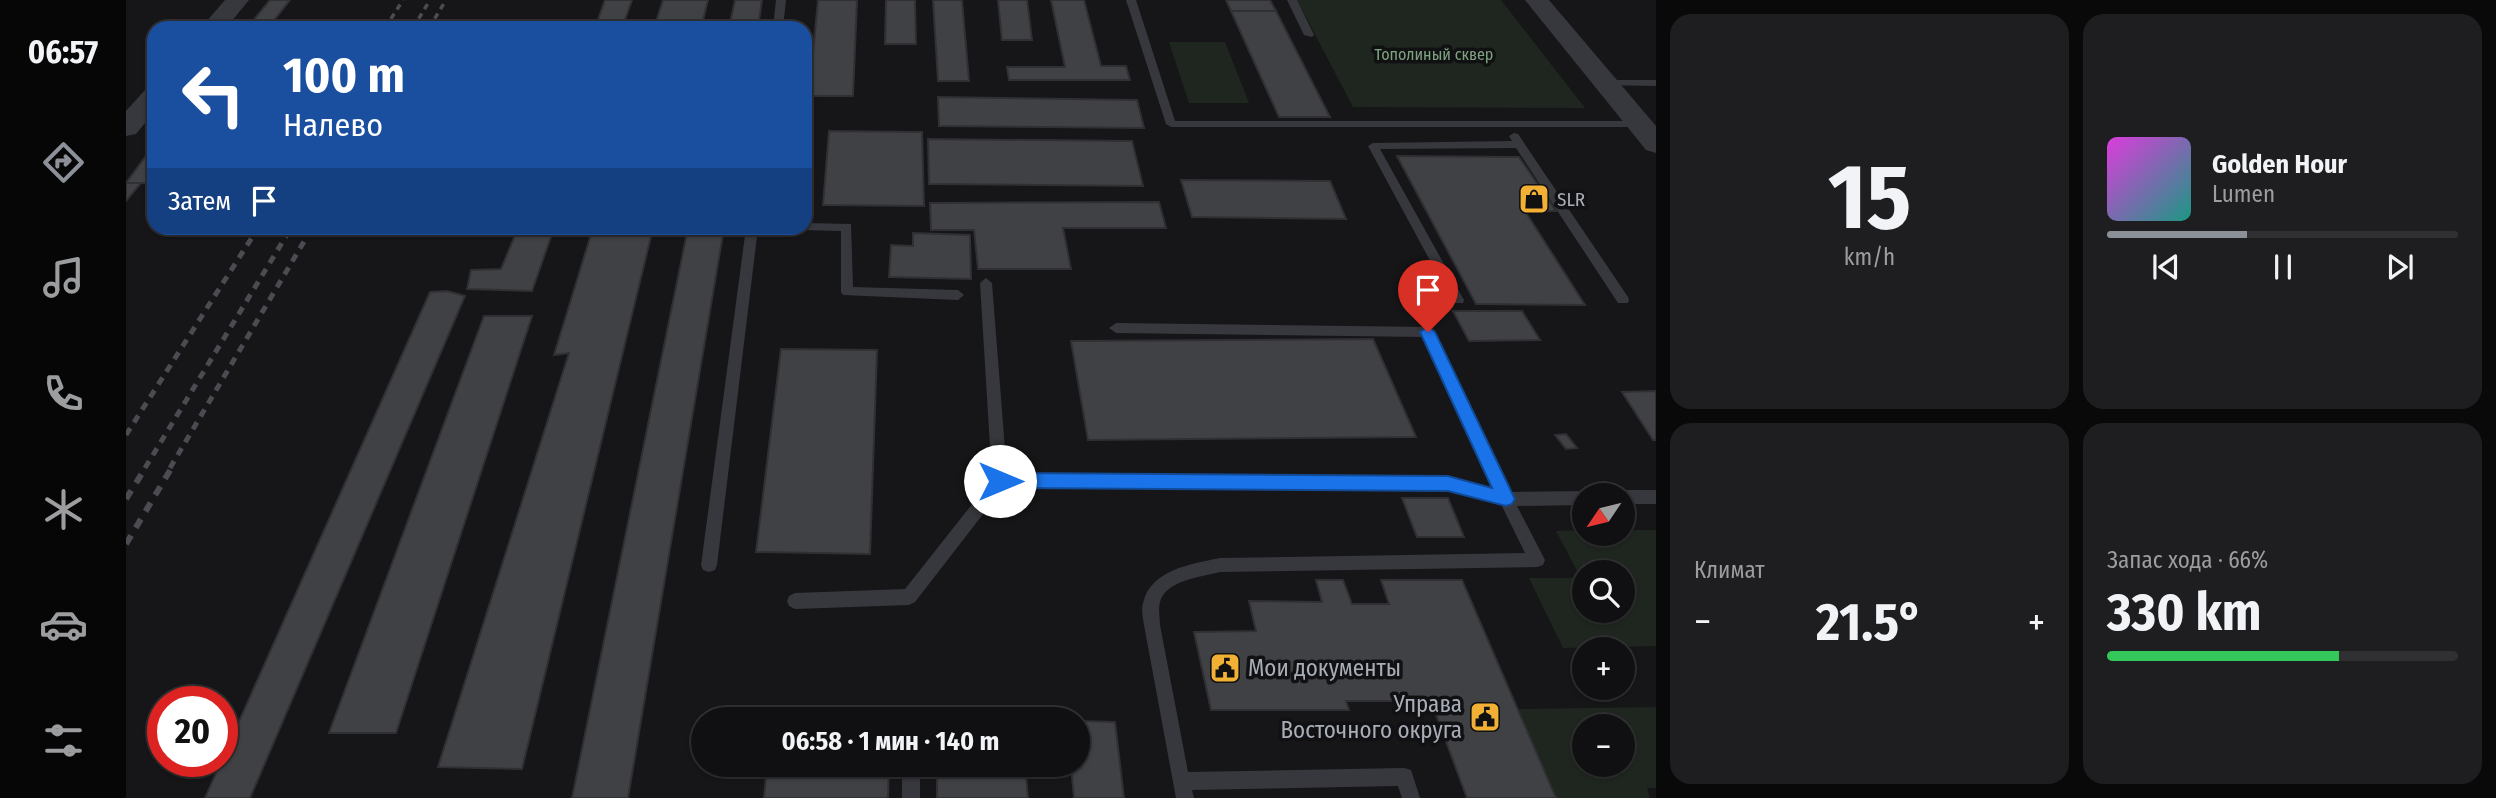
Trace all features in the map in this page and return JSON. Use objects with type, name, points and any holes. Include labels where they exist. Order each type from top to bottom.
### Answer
[{"type":"street","points":[[219,21],[237,0]]},
{"type":"street","points":[[1537,0],[1656,144]]},
{"type":"street","points":[[126,128],[147,104]]},
{"type":"lane","points":[[779,21],[781,0]]},
{"type":"lane","points":[[1131,0],[1171,124],[1640,124]]},
{"type":"lane","points":[[1292,0],[1309,35]]},
{"type":"lane","points":[[1606,83],[1656,83]]},
{"type":"lane","points":[[1505,124],[1623,300]]},
{"type":"lane","points":[[1458,300],[1373,146],[1519,144]]},
{"type":"lane","points":[[812,227],[847,227],[847,292],[958,295]]},
{"type":"lane","points":[[709,565],[751,235]]},
{"type":"lane","points":[[795,601],[909,597],[1000,481],[986,283]]},
{"type":"lane","points":[[1116,328],[1428,332],[1537,560],[1220,565],[1175,576],[1158,588],[1151,602],[1152,625],[1183,790],[1404,777],[1411,798]]},
{"type":"lane","points":[[1000,481],[1448,483],[1506,499],[1572,498]]},
{"type":"lane","points":[[1635,497],[1656,497]]},
{"type":"lane","points":[[911,777],[911,798]]},
{"type":"green space","name":"Тополиный сквер","points":[[1297,0],[1501,0],[1585,108],[1353,107]]},
{"type":"green space","points":[[1169,42],[1225,42],[1249,103],[1189,103]]},
{"type":"green space","points":[[1572,530],[1572,546],[1635,546],[1635,530],[1656,530],[1656,646],[1635,646],[1635,637],[1572,637],[1572,648],[1563,648],[1529,578],[1572,578],[1572,623],[1635,623],[1635,560],[1572,561],[1556,531]]},
{"type":"green space","points":[[1656,707],[1656,788],[1647,788],[1650,798],[1556,798],[1517,709]]},
{"type":"building","points":[[270,0],[290,0],[274,21],[253,21]]},
{"type":"building","points":[[605,0],[632,0],[624,21],[598,21]]},
{"type":"building","points":[[663,0],[708,0],[703,21],[656,21]]},
{"type":"building","points":[[735,0],[762,0],[759,21],[730,21]]},
{"type":"building","points":[[818,0],[857,0],[853,96],[812,96]]},
{"type":"building","points":[[886,0],[915,0],[916,44],[885,44]]},
{"type":"building","points":[[933,0],[962,0],[969,81],[938,81]]},
{"type":"building","points":[[998,0],[1027,0],[1032,40],[1002,40]]},
{"type":"building","points":[[1051,0],[1084,0],[1101,66],[1126,66],[1130,80],[1009,80],[1007,67],[1065,67]]},
{"type":"building","points":[[1226,0],[1270,0],[1276,11],[1231,11]]},
{"type":"building","points":[[1231,11],[1276,11],[1330,117],[1279,117]]},
{"type":"building","points":[[938,97],[1137,100],[1144,128],[939,126]]},
{"type":"building","points":[[829,131],[922,132],[924,206],[823,205]]},
{"type":"building","points":[[928,139],[1132,141],[1143,186],[929,184]]},
{"type":"building","points":[[147,154],[147,183],[126,183]]},
{"type":"building","points":[[1397,156],[1519,157],[1556,211],[1525,211],[1585,305],[1476,304]]},
{"type":"building","points":[[1181,180],[1330,181],[1346,219],[1192,217]]},
{"type":"building","points":[[126,183],[141,183],[126,201]]},
{"type":"building","points":[[1159,202],[1166,228],[1063,228],[1071,269],[978,269],[974,230],[931,230],[930,203]]},
{"type":"building","points":[[913,233],[970,235],[971,279],[889,277],[891,245],[913,246]]},
{"type":"building","points":[[515,235],[552,235],[532,291],[467,289],[471,270],[501,269]]},
{"type":"building","points":[[591,235],[651,235],[522,769],[438,767],[569,353],[554,355]]},
{"type":"building","points":[[687,235],[723,235],[628,798],[572,798]]},
{"type":"building","points":[[447,291],[465,296],[250,798],[205,798],[214,777],[238,777],[238,724],[430,292]]},
{"type":"building","points":[[1453,311],[1522,311],[1540,340],[1469,341]]},
{"type":"building","points":[[484,316],[532,316],[396,733],[329,733]]},
{"type":"building","points":[[1373,339],[1416,437],[1088,440],[1071,341]]},
{"type":"building","points":[[781,349],[877,350],[870,554],[756,552]]},
{"type":"building","points":[[1656,391],[1656,440],[1653,440],[1622,392]]},
{"type":"building","points":[[1566,434],[1577,448],[1566,449],[1555,435]]},
{"type":"building","points":[[1402,498],[1448,498],[1464,537],[1417,537]]},
{"type":"building","points":[[1316,580],[1343,580],[1352,604],[1389,604],[1381,580],[1462,580],[1556,798],[1467,798],[1431,701],[1346,701],[1349,710],[1211,710],[1194,632],[1256,631],[1249,601],[1322,602]]},
{"type":"building","points":[[1090,721],[1115,722],[1124,798],[1074,798],[1072,777],[1090,777]]},
{"type":"building","points":[[766,777],[889,777],[888,798],[764,798]]},
{"type":"building","points":[[937,777],[1026,777],[1028,798],[937,798]]},
{"type":"railway","points":[[390,21],[403,0]]},
{"type":"railway","points":[[417,21],[430,0]]},
{"type":"railway","points":[[433,21],[446,0]]},
{"type":"railway","points":[[126,435],[254,235]]},
{"type":"railway","points":[[145,468],[287,235]]},
{"type":"railway","points":[[170,468],[308,235]]},
{"type":"railway","points":[[126,499],[146,467]]},
{"type":"railway","points":[[126,544],[172,467]]},
{"type":"place","name":"SLR","points":[[1534,199]]},
{"type":"place","name":"Мои документы","points":[[1225,668]]},
{"type":"place","name":"Управа Восточного округа","points":[[1485,717]]},
{"type":"route","points":[[1000,481],[1448,483],[1506,499],[1428,332]]}]
